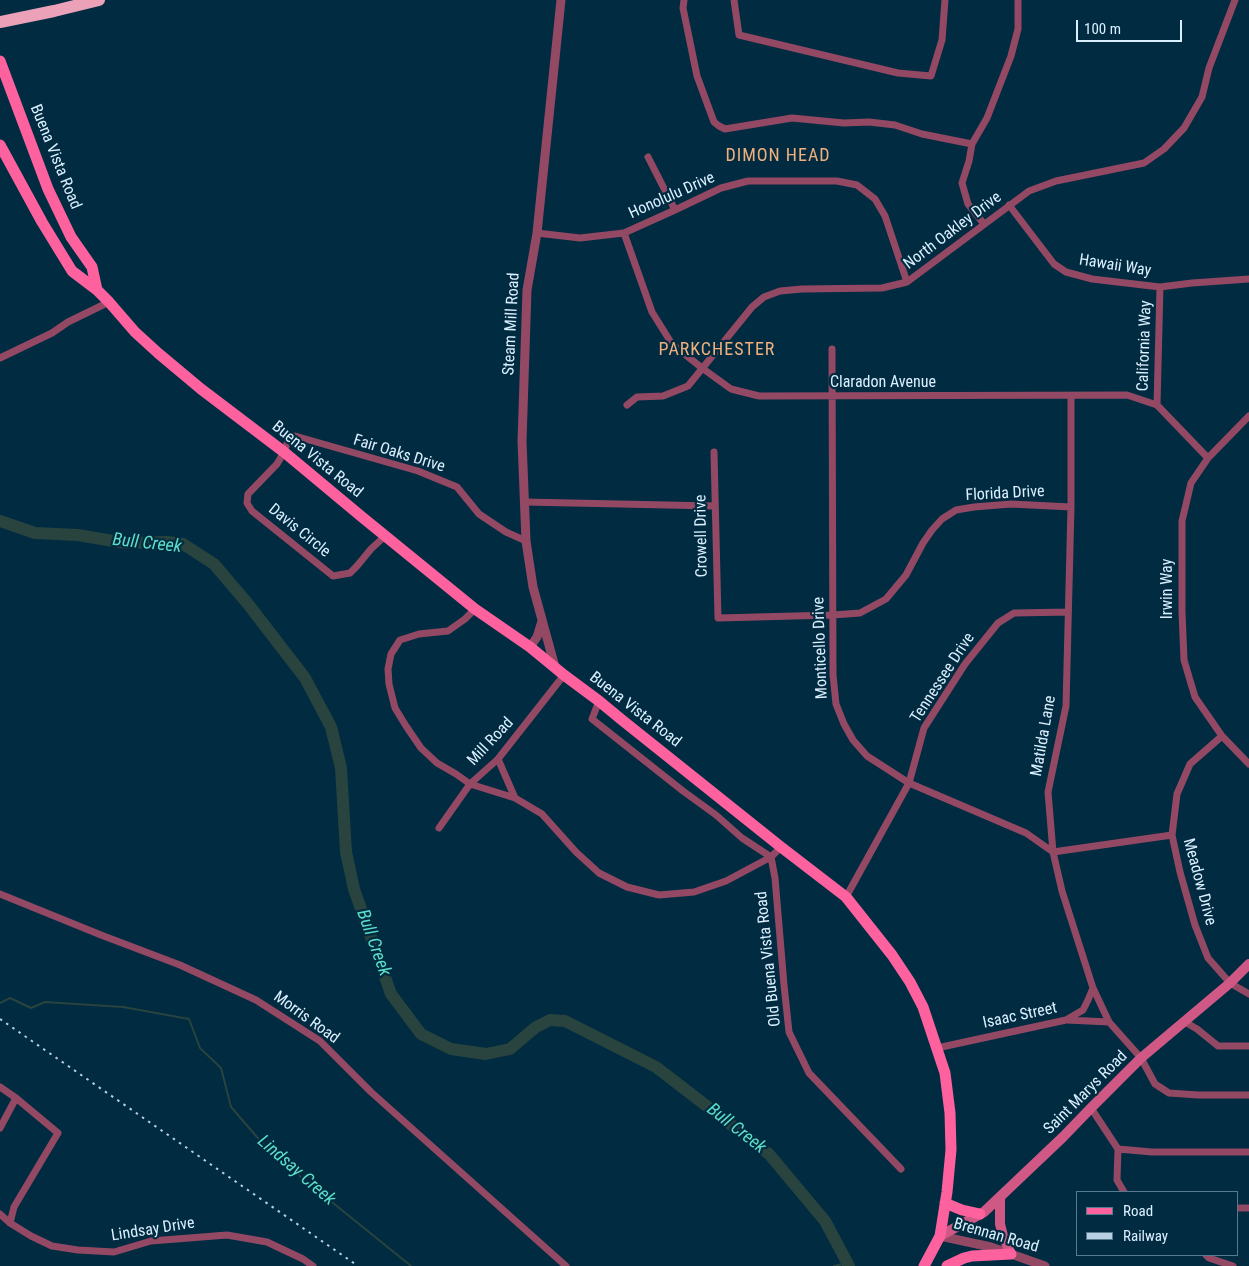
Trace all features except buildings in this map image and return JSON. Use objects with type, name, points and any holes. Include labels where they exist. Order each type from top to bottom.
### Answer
[{"type":"highway","points":[[0,22],[99,0]]},
{"type":"main road","name":"Buena Vista Road","points":[[0,61],[48,189],[71,237],[92,267],[97,290]]},
{"type":"main road","name":"Buena Vista Road","points":[[0,145],[42,222],[72,271],[97,290],[135,332],[201,389],[284,452],[475,609],[530,647],[846,897],[892,955],[910,982],[923,1007],[945,1073],[952,1150],[940,1236],[924,1266]]},
{"type":"main road","name":"Saint Marys Road","points":[[940,1236],[984,1212],[1063,1137],[1141,1058],[1230,983],[1249,964]]},
{"type":"main road","points":[[948,1266],[972,1256],[1011,1254],[1000,1224],[1000,1197]]},
{"type":"main road","points":[[945,1203],[962,1210],[980,1214]]},
{"type":"street","name":"Steam Mill Road","points":[[559,671],[532,587],[526,541],[522,441],[526,290],[537,233],[561,0]]},
{"type":"street","points":[[684,0],[683,8],[697,76],[714,122],[719,126],[726,129],[792,118],[844,123],[869,122],[894,125],[922,134],[972,144]]},
{"type":"street","points":[[734,0],[739,35],[898,73],[931,76],[942,40],[945,0]]},
{"type":"street","points":[[984,224],[968,204],[962,183],[972,144],[987,118],[1011,56],[1018,28],[1018,0]]},
{"type":"street","name":"North Oakley Drive","points":[[627,405],[637,397],[663,396],[688,386],[752,307],[764,297],[780,291],[882,288],[907,282],[1029,191],[1056,181],[1144,163],[1164,149],[1184,128],[1202,97],[1209,68],[1235,0]]},
{"type":"street","points":[[648,157],[675,210]]},
{"type":"street","name":"Honolulu Drive","points":[[537,233],[580,238],[624,233],[720,188],[748,181],[837,181],[857,185],[875,199],[885,216],[907,282]]},
{"type":"street","name":"Hawaii Way","points":[[1009,205],[1054,264],[1066,272],[1092,279],[1160,287],[1249,279]]},
{"type":"street","name":"Claradon Avenue","points":[[624,233],[652,312],[672,344],[731,389],[759,396],[1127,395],[1157,406],[1208,458]]},
{"type":"street","name":"California Way","points":[[1157,406],[1160,287]]},
{"type":"street","points":[[0,358],[52,333],[68,322],[109,302]]},
{"type":"street","name":"Monticello Drive","points":[[832,349],[833,676],[836,704],[844,724],[853,740],[867,756],[909,783],[1026,833],[1053,852]]},
{"type":"street","name":"Matilda Lane","points":[[1071,396],[1071,507],[1066,706],[1048,792],[1053,852],[1062,892],[1093,988],[1109,1022],[1141,1058],[1154,1084],[1169,1093],[1249,1095]]},
{"type":"street","name":"Irwin Way","points":[[1249,416],[1208,458],[1191,483],[1182,521],[1184,660],[1195,697],[1222,736],[1249,764]]},
{"type":"street","name":"Fair Oaks Drive","points":[[284,452],[288,441],[295,436],[418,471],[457,487],[480,514],[506,532],[526,541]]},
{"type":"street","name":"Davis Circle","points":[[284,452],[277,464],[248,494],[247,503],[252,511],[333,576],[350,573],[385,536]]},
{"type":"street","name":"Crowell Drive","points":[[714,452],[718,618]]},
{"type":"street","points":[[524,502],[715,506]]},
{"type":"street","name":"Florida Drive","points":[[718,618],[833,616],[860,613],[886,599],[906,574],[932,530],[942,519],[956,510],[1011,504],[1071,507]]},
{"type":"street","points":[[475,609],[448,631],[419,634],[400,640],[390,654],[389,684],[395,708],[420,748],[437,763],[470,784],[515,798],[542,814],[576,852],[599,873],[627,887],[659,895],[694,892],[726,882],[771,857],[781,847]]},
{"type":"street","name":"Tennessee Drive","points":[[846,897],[909,783],[924,728],[965,664],[998,623],[1014,613],[1068,612]]},
{"type":"street","points":[[530,647],[537,637],[542,620]]},
{"type":"street","name":"Mill Road","points":[[439,828],[470,784],[498,759],[559,671]]},
{"type":"street","points":[[599,701],[592,719],[742,838],[771,857]]},
{"type":"street","name":"Meadow Drive","points":[[1222,736],[1190,764],[1177,794],[1172,835],[1196,925],[1208,958],[1230,983],[1249,994]]},
{"type":"street","points":[[498,759],[515,798]]},
{"type":"street","points":[[1053,852],[1172,835]]},
{"type":"street","name":"Old Buena Vista Road","points":[[771,857],[775,878],[789,1032],[809,1073],[901,1169]]},
{"type":"street","name":"Morris Road","points":[[0,894],[180,965],[222,984],[256,1000],[320,1041],[371,1092],[566,1266]]},
{"type":"street","name":"Isaac Street","points":[[937,1048],[1066,1020],[1083,1010],[1093,988]]},
{"type":"street","points":[[1066,1020],[1109,1022]]},
{"type":"street","points":[[1185,1022],[1218,1046],[1249,1046]]},
{"type":"street","points":[[0,1087],[58,1133],[14,1207],[10,1223]]},
{"type":"street","points":[[0,1128],[16,1098]]},
{"type":"street","points":[[1091,1108],[1118,1150],[1117,1180],[1123,1191]]},
{"type":"street","points":[[1118,1150],[1249,1152]]},
{"type":"street","name":"Lindsay Drive","points":[[0,1214],[10,1223],[31,1236],[52,1246],[87,1251],[114,1252],[151,1241],[227,1234],[267,1242],[303,1259],[313,1266]]},
{"type":"street","name":"Brennan Road","points":[[940,1236],[991,1247],[1045,1266]]},
{"type":"street","points":[[1207,1256],[1233,1266]]},
{"type":"waterway","name":"Bull Creek","points":[[0,521],[35,533],[78,535],[125,543],[167,542],[183,544],[214,564],[248,604],[305,678],[331,727],[341,768],[346,852],[354,889],[391,994],[421,1034],[451,1049],[486,1054],[510,1049],[536,1027],[550,1020],[565,1021],[656,1067],[769,1154],[825,1221],[849,1266]]},
{"type":"waterway","name":"Lindsay Creek","points":[[0,1003],[10,998],[31,1008],[45,1002],[123,1007],[189,1019],[200,1048],[221,1068],[231,1107],[270,1152],[411,1266]]},
{"type":"waterway","name":"Lindsay Creek","points":[[834,1266],[847,1263]]},
{"type":"railway","points":[[0,1019],[358,1266]]},
{"type":"district","name":"DIMON HEAD","points":[[778,156]]},
{"type":"district","name":"PARKCHESTER","points":[[717,350]]}]
